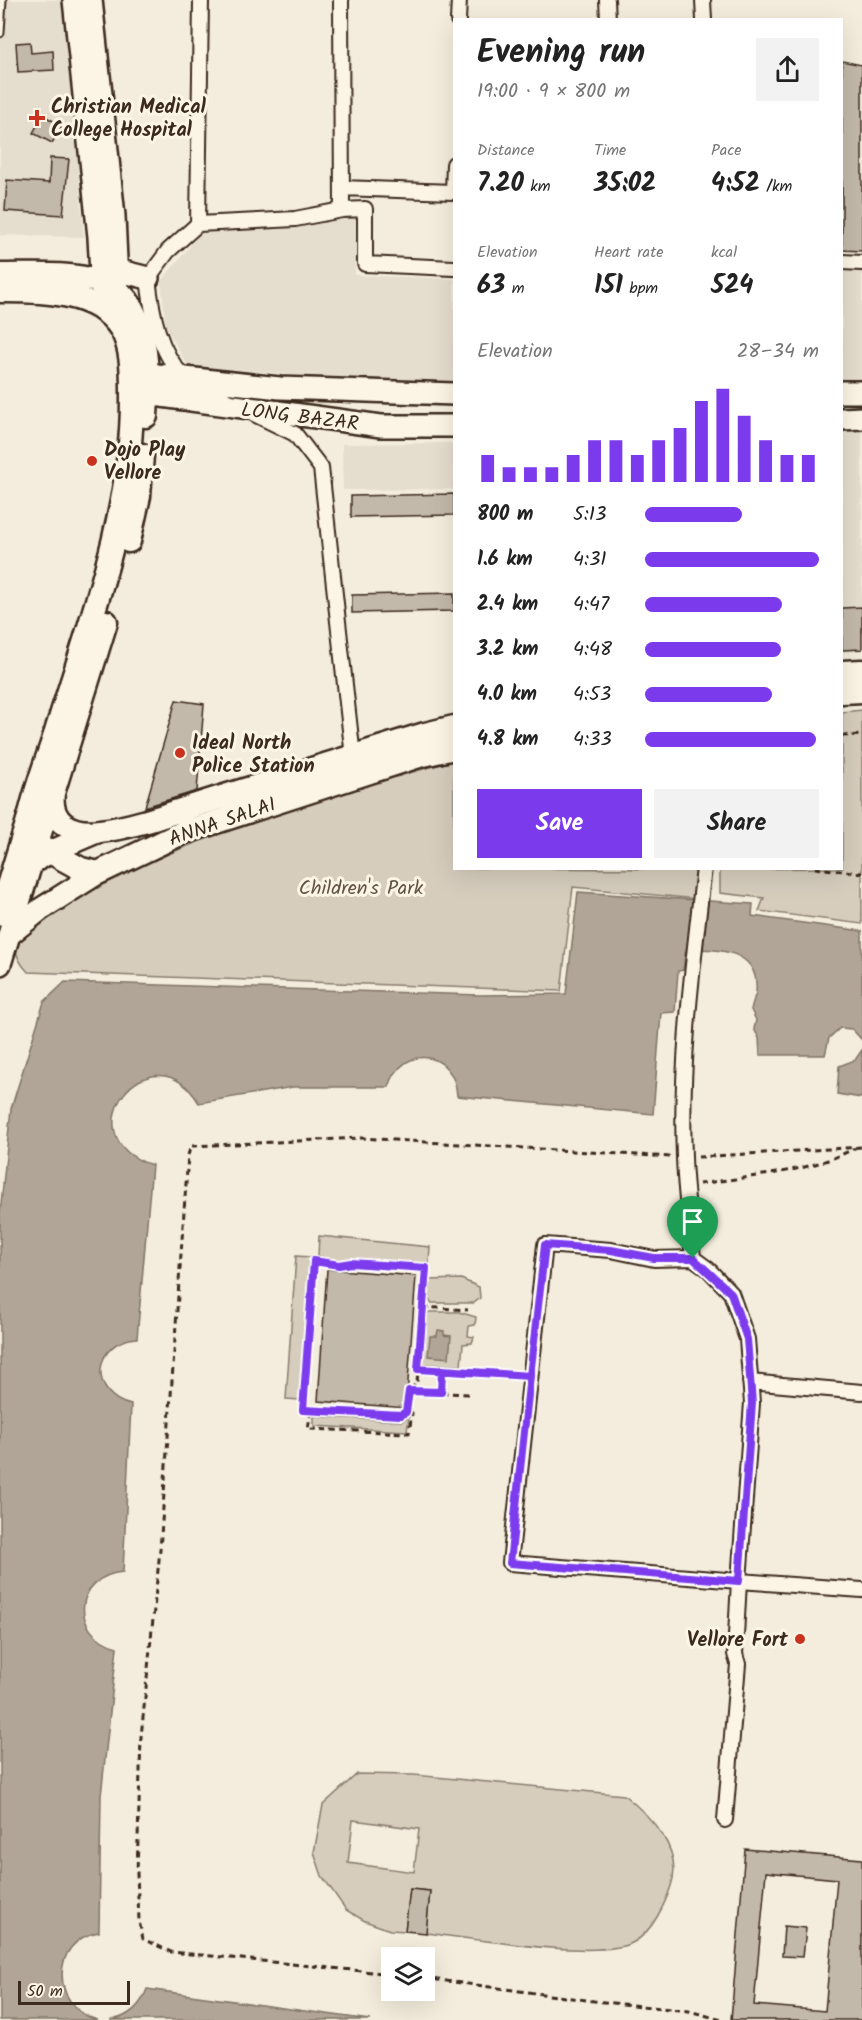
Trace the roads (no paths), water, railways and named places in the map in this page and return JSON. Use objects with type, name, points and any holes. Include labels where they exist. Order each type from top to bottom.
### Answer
[{"type":"highway","points":[[0,275],[109,277],[131,305],[139,323],[148,384],[139,496],[124,561],[53,793]]},
{"type":"highway","points":[[0,291],[28,291],[86,300],[103,311],[120,328],[129,352],[131,447],[113,547],[32,805],[30,829],[41,853],[81,869],[98,873]]},
{"type":"highway","points":[[843,674],[853,689]]},
{"type":"highway","name":"ANNA SALAI","points":[[53,793],[51,806],[55,818],[65,825],[99,831],[180,810],[425,734],[453,728]]},
{"type":"highway","name":"ANNA SALAI","points":[[98,873],[182,833],[419,756],[453,748]]},
{"type":"main road","points":[[74,0],[109,277],[120,328]]},
{"type":"main road","points":[[91,0],[114,216],[109,277],[103,311]]},
{"type":"main road","points":[[109,277],[148,278]]},
{"type":"main road","points":[[148,384],[185,379],[280,388],[453,394]]},
{"type":"main road","name":"LONG BAZAR","points":[[148,384],[242,409],[381,426],[453,426]]},
{"type":"main road","points":[[843,392],[862,392]]},
{"type":"main road","points":[[843,419],[862,418]]},
{"type":"main road","points":[[0,964],[41,853],[53,793]]},
{"type":"main road","points":[[0,913],[32,805]]},
{"type":"main road","points":[[0,913],[19,877],[41,853],[99,831]]},
{"type":"main road","points":[[10,934],[41,909],[98,873]]},
{"type":"street","points":[[198,224],[201,0]]},
{"type":"street","points":[[341,0],[342,210]]},
{"type":"street","points":[[458,18],[459,0]]},
{"type":"street","points":[[608,0],[608,18]]},
{"type":"street","points":[[703,0],[704,18]]},
{"type":"street","points":[[342,188],[453,192]]},
{"type":"street","points":[[353,757],[321,468],[295,434],[185,379],[167,354],[152,314],[148,278],[168,251],[198,224],[296,219],[342,210],[365,209],[365,264],[453,268]]},
{"type":"street","points":[[843,262],[862,263]]},
{"type":"street","points":[[693,1258],[684,1158],[687,1012],[704,870]]},
{"type":"street","points":[[725,1820],[738,1664],[735,1654],[739,1581],[745,1524],[752,1403],[747,1339],[731,1293],[693,1258],[654,1258],[611,1250],[545,1245],[510,1563],[739,1581],[862,1590]]},
{"type":"street","points":[[750,1382],[862,1392]]},
{"type":"lane","points":[[0,33],[2,0]]},
{"type":"place","name":"Christian Medical College Hospital","points":[[37,118]]},
{"type":"place","name":"Dojo Play Vellore","points":[[92,461]]},
{"type":"place","name":"Ideal North Police Station","points":[[180,753]]},
{"type":"place","name":"Vellore Fort","points":[[800,1639]]},
{"type":"park label","name":"Children's Park","points":[[361,887]]}]
